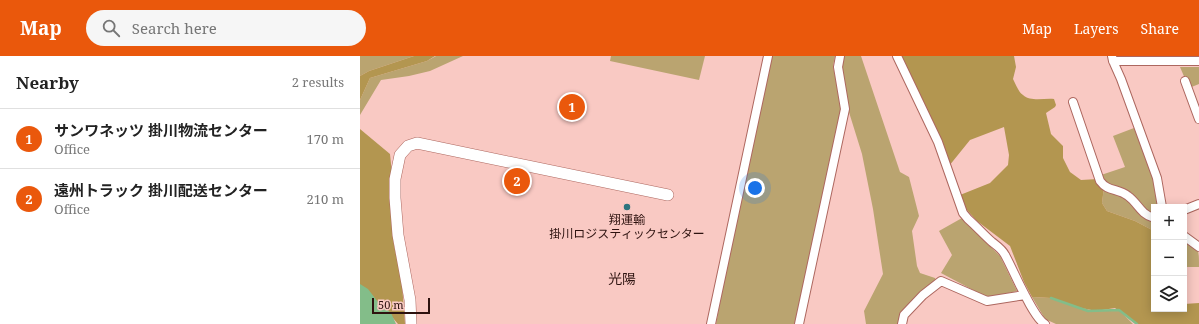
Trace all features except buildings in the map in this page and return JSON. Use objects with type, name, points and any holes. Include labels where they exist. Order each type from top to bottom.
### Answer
[{"type":"street","points":[[711,324],[768,56]]},
{"type":"street","points":[[799,324],[845,109],[838,67],[840,56]]},
{"type":"street","points":[[897,56],[938,142],[963,213],[1000,248],[1038,318],[1045,324]]},
{"type":"street","points":[[1161,204],[1157,178],[1121,79],[1112,59],[1199,61]]},
{"type":"street","points":[[1186,81],[1199,119]]},
{"type":"street","points":[[1073,102],[1100,181],[1104,187],[1127,195],[1147,216],[1151,217]]},
{"type":"street","points":[[411,324],[410,300],[398,235],[395,198],[395,179],[400,155],[408,146],[417,143],[668,195]]},
{"type":"street","points":[[1187,209],[1199,204]]},
{"type":"street","points":[[1187,238],[1199,247]]},
{"type":"street","points":[[902,324],[904,315],[908,310],[923,295],[942,281],[987,301],[1025,295]]},
{"type":"shaded area","points":[[360,56],[414,56],[369,71],[360,76]]},
{"type":"shaded area","points":[[414,56],[435,56],[427,61],[370,78],[360,100],[360,76],[369,71]]},
{"type":"shaded area","points":[[436,56],[463,56],[430,71],[381,80],[360,115],[360,100],[370,78],[427,61]]},
{"type":"shaded area","points":[[611,56],[705,56],[699,80],[610,61]]},
{"type":"shaded area","points":[[770,56],[835,56],[833,66],[842,112],[795,324],[716,324],[758,105]]},
{"type":"shaded area","points":[[844,56],[861,56],[900,172],[909,177],[919,216],[912,231],[917,266],[920,273],[935,278],[937,282],[900,324],[866,324],[864,311],[883,274],[873,209],[862,154],[848,109],[842,67]]},
{"type":"shaded area","points":[[897,56],[1014,56],[1016,67],[1013,79],[1017,88],[1022,94],[1026,97],[1034,99],[1054,99],[1056,105],[1055,107],[1046,113],[1051,134],[1063,146],[1063,158],[1070,172],[1081,180],[1098,179],[1104,187],[1102,203],[1107,211],[1135,221],[1151,229],[1151,312],[1187,312],[1187,304],[1199,303],[1199,324],[1136,324],[1115,308],[1096,311],[1077,307],[1051,298],[1032,297],[1024,282],[1010,246],[977,221],[966,209],[960,195],[990,183],[1008,165],[1009,155],[1004,127],[970,140],[949,166],[949,161],[900,65]]},
{"type":"shaded area","points":[[1180,67],[1199,67],[1199,84],[1189,88]]},
{"type":"shaded area","points":[[1134,128],[1154,180],[1160,204],[1151,204],[1151,229],[1135,221],[1107,211],[1102,203],[1104,187],[1101,175],[1125,167],[1113,136]]},
{"type":"shaded area","points":[[360,129],[390,154],[392,174],[390,200],[391,216],[394,245],[402,284],[405,324],[398,324],[386,310],[360,311]]},
{"type":"shaded area","points":[[962,218],[1000,256],[1017,291],[988,298],[941,273],[952,255],[939,231]]},
{"type":"shaded area","points":[[1187,238],[1197,249],[1199,256],[1199,267],[1187,267]]},
{"type":"shaded area","points":[[360,284],[368,289],[378,302],[391,313],[396,324],[360,324]]},
{"type":"shaded area","points":[[1032,297],[1051,298],[1093,311],[1119,310],[1133,324],[1056,324],[1045,319]]},
{"type":"waterway","points":[[1051,298],[1088,311],[1119,310],[1137,324]]},
{"type":"place","name":"サンワネッツ 掛川物流センター","points":[[572,107]]},
{"type":"place","name":"遠州トラック 掛川配送センター","points":[[517,181]]},
{"type":"place","name":"翔運輸 掛川ロジスティックセンター","points":[[627,207]]},
{"type":"district","name":"光陽","points":[[622,279]]}]
